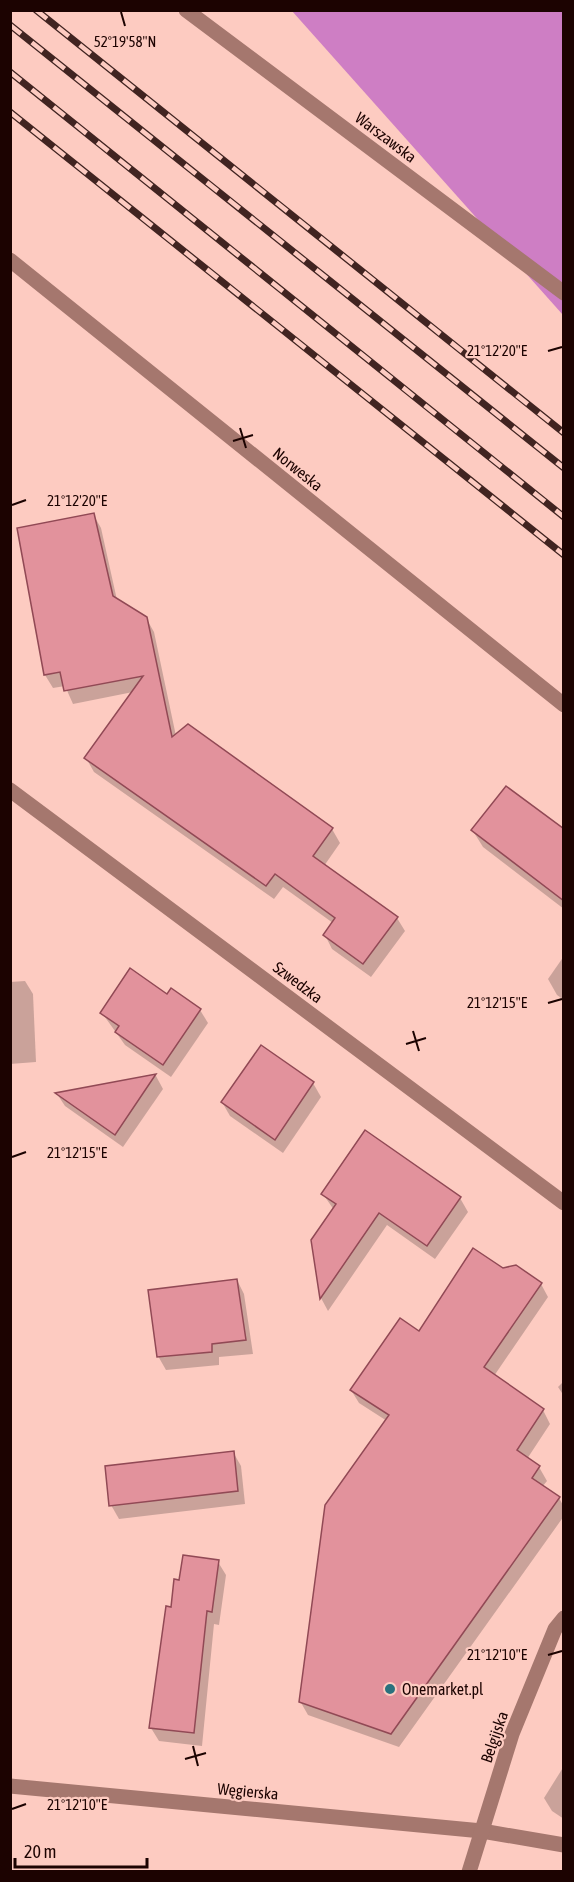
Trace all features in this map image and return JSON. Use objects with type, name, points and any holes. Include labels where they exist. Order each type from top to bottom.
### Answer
[{"type":"street","name":"Warszawska","points":[[186,10],[564,293]]},
{"type":"street","name":"Norweska","points":[[10,260],[564,705]]},
{"type":"street","name":"Szwedzka","points":[[10,790],[564,1203]]},
{"type":"street","name":"Belgijska","points":[[468,1872],[512,1734],[555,1629],[564,1618]]},
{"type":"street","name":"Węgierska","points":[[10,1786],[482,1831],[564,1845]]},
{"type":"shaded area","points":[[292,11],[563,11],[563,315]]},
{"type":"building","points":[[94,513],[113,596],[147,617],[172,737],[188,724],[333,828],[313,856],[398,917],[363,964],[323,935],[335,918],[275,874],[266,886],[84,758],[143,676],[64,691],[60,672],[44,675],[17,528]]},
{"type":"building","points":[[506,786],[564,829],[564,901],[471,830]]},
{"type":"building","points":[[130,968],[167,994],[171,988],[201,1009],[163,1065],[115,1032],[119,1026],[100,1013]]},
{"type":"building","points":[[261,1045],[314,1082],[275,1140],[221,1102]]},
{"type":"building","points":[[156,1074],[115,1135],[55,1093]]},
{"type":"building","points":[[365,1130],[461,1197],[427,1246],[379,1213],[320,1299],[311,1240],[336,1204],[321,1194]]},
{"type":"building","points":[[473,1248],[503,1268],[516,1265],[542,1283],[484,1367],[544,1409],[517,1450],[540,1466],[532,1478],[560,1497],[391,1734],[299,1702],[325,1505],[389,1415],[350,1390],[400,1318],[419,1331]]},
{"type":"building","points":[[237,1279],[246,1340],[212,1344],[212,1352],[157,1357],[148,1290]]},
{"type":"building","points":[[234,1451],[238,1491],[109,1506],[105,1466]]},
{"type":"building","points":[[183,1555],[219,1560],[212,1612],[207,1611],[194,1733],[149,1728],[166,1606],[171,1607],[174,1579],[179,1580]]},
{"type":"railway","points":[[36,10],[564,433]]},
{"type":"railway","points":[[10,25],[564,468]]},
{"type":"railway","points":[[10,72],[564,517]]},
{"type":"railway","points":[[10,112],[564,555]]},
{"type":"place","name":"Onemarket.pl","points":[[390,1689]]}]
